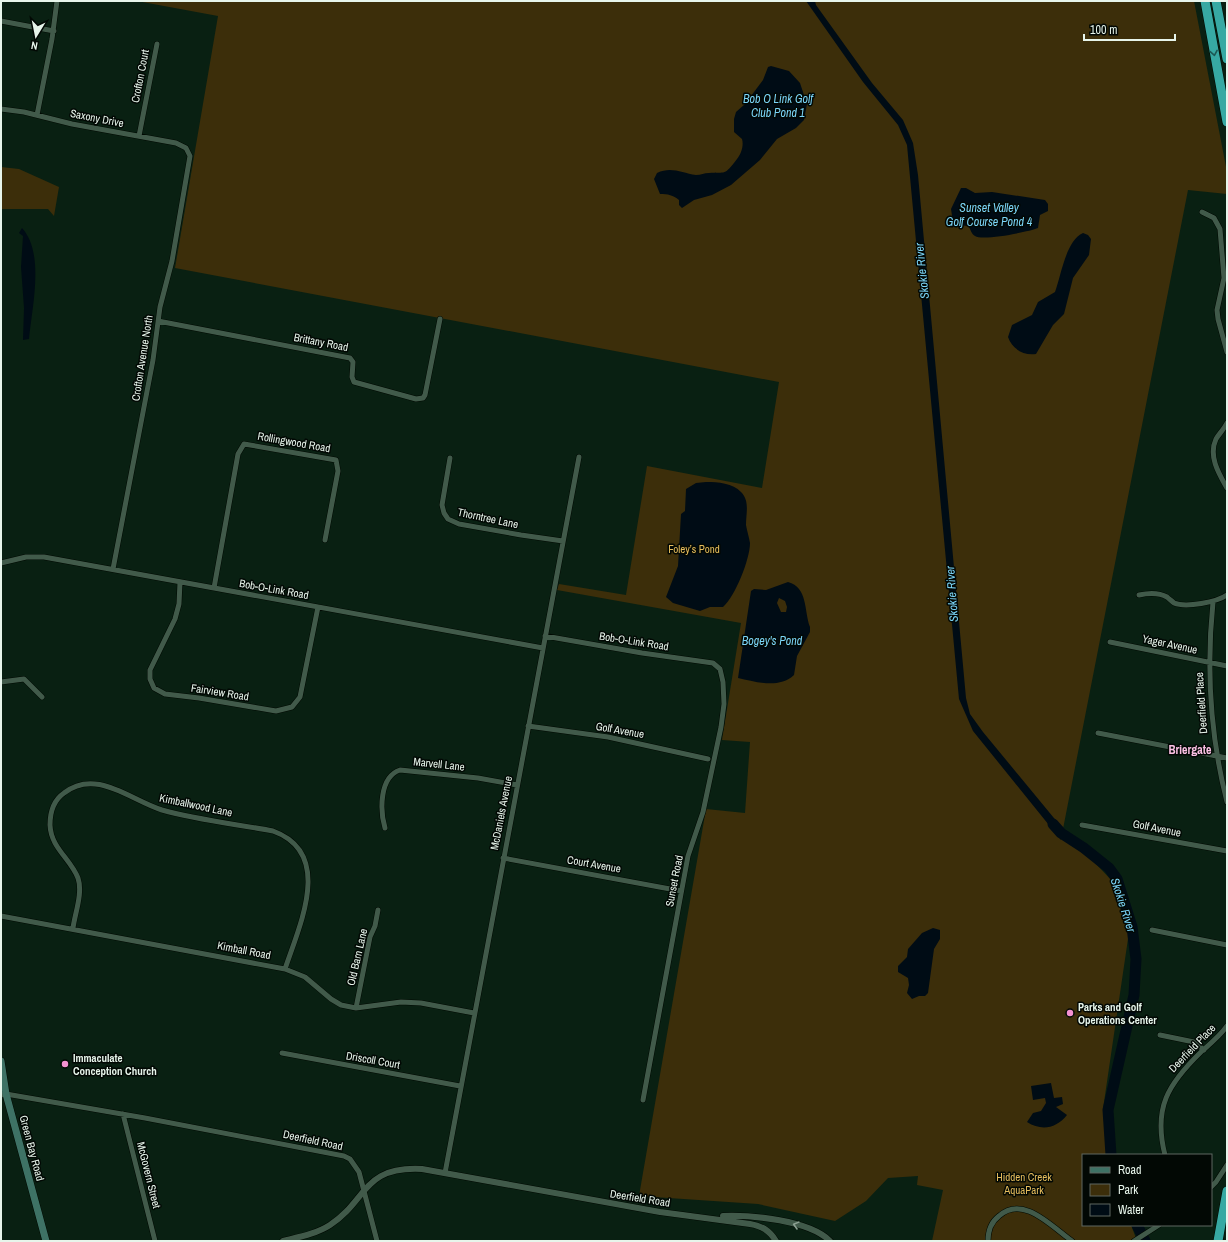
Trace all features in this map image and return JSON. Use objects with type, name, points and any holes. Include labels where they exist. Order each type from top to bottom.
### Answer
[{"type":"highway","points":[[1205,1],[1227,122]]},
{"type":"highway","points":[[1216,1],[1227,59]]},
{"type":"highway","points":[[1218,1241],[1227,1190]]},
{"type":"main road","name":"Green Bay Road","points":[[1,1061],[3,1094],[46,1241]]},
{"type":"street","points":[[37,115],[54,31],[57,1]]},
{"type":"street","points":[[1,21],[54,31]]},
{"type":"street","name":"Crofton Court","points":[[139,136],[156,44]]},
{"type":"street","name":"Saxony Drive","points":[[1,109],[176,143],[182,145],[187,151]]},
{"type":"street","name":"Crofton Avenue North","points":[[113,569],[152,366],[160,307],[172,261],[190,164],[190,156],[187,151]]},
{"type":"street","points":[[1202,212],[1214,218],[1220,229],[1224,278],[1217,310],[1227,352]]},
{"type":"street","name":"Brittany Road","points":[[158,321],[350,358],[353,362],[352,377],[354,382],[416,399],[423,398],[425,395],[440,319]]},
{"type":"street","points":[[1227,423],[1215,440],[1213,452],[1216,466],[1227,488]]},
{"type":"street","name":"Rollingwood Road","points":[[214,588],[238,454],[244,444],[336,460],[338,471],[325,540]]},
{"type":"street","name":"McDaniels Avenue","points":[[445,1173],[460,1086],[579,457]]},
{"type":"street","name":"Thorntree Lane","points":[[450,458],[442,505],[444,514],[448,519],[466,526],[563,541]]},
{"type":"street","name":"Bob-O-Link Road","points":[[1,563],[38,556],[543,648]]},
{"type":"street","name":"Fairview Road","points":[[180,582],[177,614],[150,670],[152,685],[158,692],[164,694],[199,698],[276,711],[292,707],[300,697],[318,607]]},
{"type":"street","points":[[1139,595],[1152,592],[1165,596],[1175,603],[1186,604],[1213,602],[1227,595]]},
{"type":"street","name":"Deerfield Place","points":[[1213,602],[1209,662],[1212,719],[1217,757],[1227,802]]},
{"type":"street","name":"Bob-O-Link Road","points":[[545,636],[642,653],[713,663],[719,667]]},
{"type":"street","name":"Yager Avenue","points":[[1110,642],[1227,666]]},
{"type":"street","name":"Sunset Road","points":[[643,1100],[688,856],[703,812],[721,727],[724,694],[719,667]]},
{"type":"street","points":[[1,682],[24,679],[42,697]]},
{"type":"street","name":"Golf Avenue","points":[[528,726],[608,737],[708,759]]},
{"type":"street","points":[[1098,733],[1227,758]]},
{"type":"street","name":"Marvell Lane","points":[[385,828],[381,814],[386,783],[391,775],[400,770],[471,777],[517,785]]},
{"type":"street","name":"Kimballwood Lane","points":[[73,928],[80,885],[75,873],[54,842],[50,825],[51,814],[54,804],[67,790],[81,784],[96,783],[112,787],[163,810],[272,831],[285,835],[294,842],[306,860],[309,880],[302,914],[285,969]]},
{"type":"street","name":"Golf Avenue","points":[[1082,825],[1227,851]]},
{"type":"street","name":"Court Avenue","points":[[503,858],[681,891]]},
{"type":"street","name":"Old Barn Lane","points":[[356,1008],[367,951],[378,910]]},
{"type":"street","name":"Kimball Road","points":[[1,916],[73,928],[285,969],[305,977],[331,999],[341,1005],[356,1008],[401,1002],[421,1003],[474,1012]]},
{"type":"street","points":[[1152,930],[1227,945]]},
{"type":"street","name":"Deerfield Place","points":[[1165,1154],[1160,1130],[1161,1116],[1166,1098],[1177,1076],[1227,1026]]},
{"type":"street","points":[[1160,1035],[1194,1042],[1204,1050]]},
{"type":"street","name":"Driscoll Court","points":[[282,1053],[460,1086]]},
{"type":"street","name":"Deerfield Road","points":[[3,1094],[122,1114],[344,1156],[356,1166],[363,1190],[378,1177],[398,1170],[422,1169],[660,1212],[708,1217],[761,1226],[768,1231],[776,1241]]},
{"type":"street","name":"McGovern Street","points":[[122,1114],[155,1241]]},
{"type":"street","points":[[1212,1186],[1227,1165]]},
{"type":"street","points":[[283,1241],[318,1231],[329,1226],[344,1213],[363,1190]]},
{"type":"street","points":[[363,1190],[377,1241]]},
{"type":"street","points":[[988,1241],[988,1234],[996,1218],[1002,1213],[1019,1208],[1030,1211],[1072,1241]]},
{"type":"street","name":"Deerfield Road","points":[[708,1217],[739,1216],[788,1223],[824,1234],[830,1241]]},
{"type":"street","points":[[1134,1241],[1158,1226]]},
{"type":"green space","name":"Hidden Creek AquaPark","points":[[137,1],[1194,1],[1227,172],[1227,194],[1188,190],[1063,829],[1114,883],[1129,932],[1103,1109],[1107,1154],[1082,1154],[1082,1226],[1131,1226],[1137,1241],[932,1241],[943,1190],[917,1185],[918,1176],[888,1178],[866,1201],[835,1221],[758,1204],[639,1196],[706,809],[745,813],[750,742],[722,740],[741,623],[557,590],[559,584],[626,595],[647,466],[762,488],[779,382],[175,268],[218,16]]},
{"type":"green space","points":[[1,167],[19,169],[59,187],[54,216],[48,209],[1,209]]},
{"type":"water","points":[[806,1],[815,1],[816,5],[872,83],[903,120],[913,143],[918,175],[966,698],[970,714],[983,732],[1063,829],[1061,840],[973,731],[959,699],[907,145],[898,125],[863,82]]},
{"type":"water","name":"Bob O Link Golf Club Pond 1","points":[[771,66],[789,71],[800,83],[807,104],[804,120],[796,128],[777,139],[760,160],[731,185],[712,195],[694,200],[682,208],[679,205],[679,200],[677,198],[666,194],[660,194],[654,179],[657,173],[662,171],[672,170],[696,175],[722,173],[730,168],[741,152],[743,142],[742,139],[734,132],[734,119],[736,112],[745,104],[763,80],[768,67]]},
{"type":"water","name":"Sunset Valley Golf Course Pond 4","points":[[961,188],[966,188],[975,193],[992,192],[1045,200],[1048,204],[1048,211],[1040,215],[1038,228],[1006,235],[987,237],[975,236],[968,226],[957,225],[953,222],[951,209]]},
{"type":"water","points":[[22,228],[29,239],[33,251],[35,266],[34,296],[29,339],[23,340],[24,308],[21,267],[23,236],[19,233]]},
{"type":"water","points":[[1083,233],[1088,235],[1091,239],[1089,255],[1073,278],[1064,314],[1053,325],[1036,354],[1027,354],[1019,351],[1012,345],[1008,337],[1012,325],[1032,315],[1038,302],[1055,292],[1068,251],[1077,237]]},
{"type":"water","name":"Foley’s Pond","points":[[706,482],[730,485],[738,489],[744,496],[747,503],[746,525],[750,543],[745,568],[737,587],[728,602],[723,607],[710,607],[700,611],[673,603],[666,597],[678,566],[681,514],[685,511],[686,489],[696,483]]},
{"type":"water","name":"Bogey's Pond","points":[[788,582],[799,589],[804,600],[810,627],[810,632],[797,656],[794,675],[781,682],[774,683],[738,678],[751,591],[754,589],[766,590]],"holes":[[[779,598],[785,601],[787,607],[786,612],[781,612],[777,603]]]},
{"type":"water","points":[[933,928],[940,930],[940,939],[934,949],[928,993],[925,996],[919,996],[912,999],[907,993],[909,985],[908,978],[898,972],[898,966],[907,957],[908,949],[922,933]]},
{"type":"water","points":[[1051,1083],[1054,1098],[1062,1097],[1063,1104],[1056,1107],[1067,1115],[1063,1120],[1053,1126],[1038,1127],[1032,1125],[1027,1122],[1033,1113],[1041,1111],[1046,1103],[1045,1098],[1033,1100],[1031,1086]]},
{"type":"waterway","name":"Skokie River","points":[[1053,824],[1061,833],[1084,848],[1109,868],[1117,879],[1132,927],[1136,959],[1134,995],[1108,1110],[1111,1154]]},
{"type":"waterway","name":"Skokie River","points":[[1138,1226],[1145,1241]]},
{"type":"place","name":"Parks and Golf Operations Center","points":[[1070,1013]]},
{"type":"place","name":"Immaculate Conception Church","points":[[65,1064]]},
{"type":"district","name":"Briergate","points":[[1190,750]]}]
